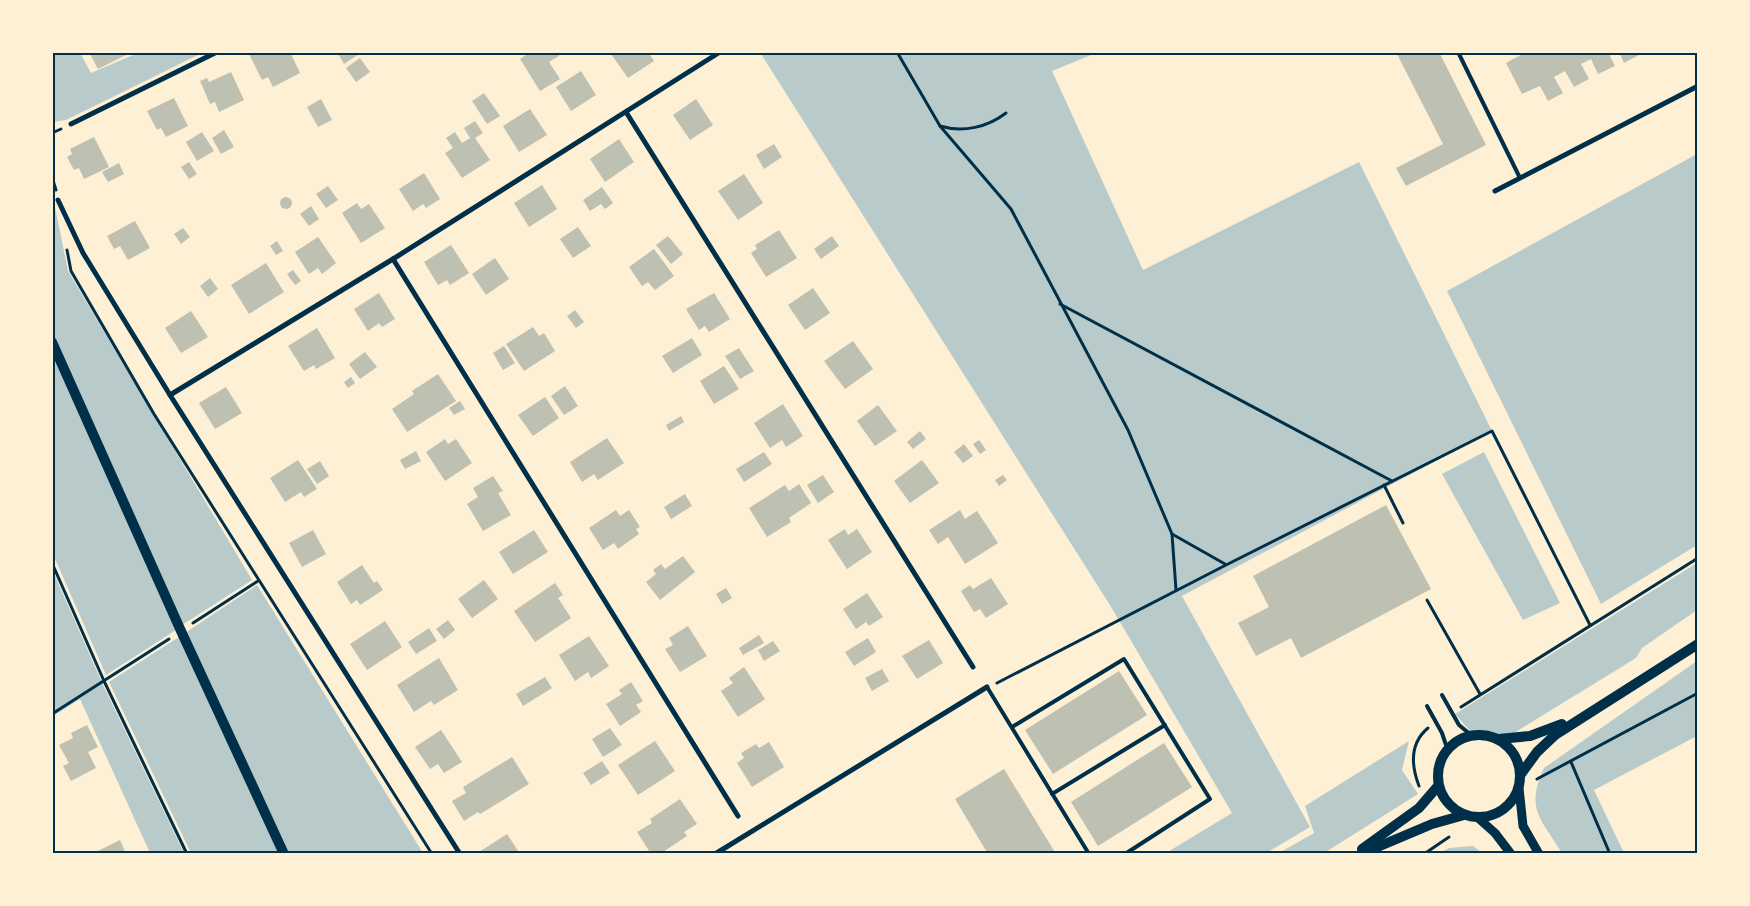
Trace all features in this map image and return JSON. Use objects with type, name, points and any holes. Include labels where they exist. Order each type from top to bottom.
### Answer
[{"type":"main road","points":[[52,342],[181,631],[284,854]]},
{"type":"main road","points":[[1521,774],[1537,752],[1555,735],[1623,694],[1698,644]]},
{"type":"main road","points":[[1499,739],[1530,736],[1552,729],[1623,694]]},
{"type":"main road","points":[[1485,734],[1499,739],[1510,748],[1518,760],[1521,774],[1519,788],[1512,801],[1502,811],[1490,816],[1464,815],[1452,808],[1438,786],[1437,773],[1440,760],[1447,748],[1457,740],[1471,735],[1485,734]]},
{"type":"main road","points":[[1355,854],[1419,808],[1438,786]]},
{"type":"main road","points":[[1361,854],[1441,821],[1464,815]]},
{"type":"street","points":[[71,124],[217,52]]},
{"type":"street","points":[[170,395],[394,259],[720,52]]},
{"type":"street","points":[[1495,191],[1698,86]]},
{"type":"street","points":[[626,112],[973,667]]},
{"type":"street","points":[[58,200],[83,253],[170,395],[460,854]]},
{"type":"street","points":[[394,259],[738,816]]},
{"type":"street","points":[[715,854],[987,687]]},
{"type":"street","points":[[1519,788],[1523,826],[1539,854]]},
{"type":"street","points":[[1477,817],[1495,833],[1510,854]]},
{"type":"lane","points":[[1458,52],[1520,178]]},
{"type":"lane","points":[[1012,727],[1124,659],[1210,799],[1125,854]]},
{"type":"lane","points":[[987,687],[1089,854]]},
{"type":"lane","points":[[1442,695],[1459,725],[1471,735]]},
{"type":"lane","points":[[1426,706],[1436,722],[1447,748]]},
{"type":"lane","points":[[1052,794],[1165,725]]},
{"type":"path","points":[[897,52],[940,126],[1011,209],[1059,303],[1128,430],[1172,534],[1176,590]]},
{"type":"path","points":[[940,126],[958,129],[982,126],[993,123],[1006,113]]},
{"type":"path","points":[[52,177],[58,200]]},
{"type":"path","points":[[66,244],[71,271],[154,414],[258,582],[432,854]]},
{"type":"path","points":[[1059,303],[1392,481]]},
{"type":"path","points":[[987,687],[1492,432],[1590,624]]},
{"type":"path","points":[[1384,485],[1404,523]]},
{"type":"path","points":[[1172,534],[1226,565]]},
{"type":"path","points":[[1451,713],[1590,624],[1698,558]]},
{"type":"path","points":[[52,563],[104,681],[187,854]]},
{"type":"path","points":[[52,714],[258,582]]},
{"type":"path","points":[[1428,600],[1480,694]]},
{"type":"path","points":[[1530,784],[1698,693]]},
{"type":"path","points":[[1427,799],[1414,773],[1414,750],[1422,733],[1436,722]]},
{"type":"path","points":[[1571,762],[1610,854]]},
{"type":"path","points":[[1441,821],[1450,837]]},
{"type":"path","points":[[1424,854],[1455,834]]},
{"type":"shaded area","points":[[53,52],[80,53],[91,73],[138,53],[202,53],[66,120],[53,122]]},
{"type":"shaded area","points":[[763,52],[1096,53],[1052,71],[1143,270],[1359,162],[1492,431],[1182,596],[1310,827],[1266,853],[1166,853],[1232,813],[1113,610],[761,54]]},
{"type":"shaded area","points":[[1697,154],[1697,545],[1601,604],[1447,291]]},
{"type":"shaded area","points":[[52,192],[68,271],[252,580],[182,625],[53,334]]},
{"type":"shaded area","points":[[52,348],[176,630],[106,675],[53,554]]},
{"type":"shaded area","points":[[1484,452],[1560,603],[1523,620],[1442,474]]},
{"type":"shaded area","points":[[1697,563],[1697,610],[1642,648],[1636,658],[1509,736],[1471,732],[1455,714]]},
{"type":"shaded area","points":[[52,569],[103,685],[184,853],[150,853],[80,699],[53,716]]},
{"type":"shaded area","points":[[257,585],[423,853],[287,853],[185,633]]},
{"type":"shaded area","points":[[179,637],[279,853],[191,853],[109,682]]},
{"type":"shaded area","points":[[1697,661],[1697,736],[1594,790],[1624,853],[1562,853],[1542,822],[1536,804],[1538,782],[1544,768]]},
{"type":"shaded area","points":[[1409,741],[1402,770],[1418,794],[1324,853],[1279,853],[1314,833],[1305,806]]},
{"type":"shaded area","points":[[1473,846],[1482,853],[1440,853],[1449,848]]},
{"type":"building","points":[[89,52],[132,52],[98,69]]},
{"type":"building","points":[[253,52],[290,52],[300,73],[273,87],[268,77],[262,80],[249,54]]},
{"type":"building","points":[[337,52],[362,52],[344,64]]},
{"type":"building","points":[[530,52],[558,52],[559,56],[549,62],[560,79],[540,91],[520,59]]},
{"type":"building","points":[[613,52],[648,52],[654,61],[628,78],[611,54]]},
{"type":"building","points":[[1396,52],[1439,52],[1486,145],[1406,186],[1396,168],[1443,144]]},
{"type":"building","points":[[1526,52],[1608,52],[1615,66],[1598,74],[1591,59],[1581,64],[1589,79],[1574,87],[1565,71],[1554,77],[1563,93],[1548,101],[1540,86],[1522,94],[1506,63]]},
{"type":"building","points":[[1619,52],[1638,52],[1639,55],[1624,63]]},
{"type":"building","points":[[360,58],[370,72],[356,82],[346,68]]},
{"type":"building","points":[[581,71],[596,95],[571,111],[556,87]]},
{"type":"building","points":[[231,72],[244,100],[219,112],[215,102],[210,104],[200,81],[207,78],[209,82]]},
{"type":"building","points":[[484,93],[500,116],[487,124],[472,101]]},
{"type":"building","points":[[174,98],[188,126],[166,137],[161,128],[157,130],[147,111]]},
{"type":"building","points":[[321,99],[332,120],[318,127],[307,107]]},
{"type":"building","points":[[696,99],[713,125],[690,140],[673,115]]},
{"type":"building","points":[[530,109],[547,135],[519,152],[503,126]]},
{"type":"building","points":[[475,121],[483,133],[475,138],[490,160],[462,178],[445,153],[453,148],[446,138],[455,132],[462,143],[470,138],[464,128]]},
{"type":"building","points":[[224,130],[234,147],[221,154],[212,138]]},
{"type":"building","points":[[202,132],[214,151],[197,161],[186,142]]},
{"type":"building","points":[[94,137],[109,167],[84,179],[79,168],[74,170],[67,157],[72,154],[70,149]]},
{"type":"building","points":[[619,139],[634,162],[605,182],[590,159]]},
{"type":"building","points":[[774,144],[782,157],[764,169],[756,155]]},
{"type":"building","points":[[189,162],[197,174],[189,179],[181,167]]},
{"type":"building","points":[[119,163],[124,174],[108,182],[102,172]]},
{"type":"building","points":[[424,173],[440,199],[426,208],[423,204],[413,211],[399,189]]},
{"type":"building","points":[[744,174],[763,203],[738,220],[718,191]]},
{"type":"building","points":[[542,185],[557,209],[529,227],[514,203]]},
{"type":"building","points":[[328,186],[338,200],[326,208],[316,194]]},
{"type":"building","points":[[602,187],[613,203],[605,209],[601,204],[590,211],[583,200]]},
{"type":"building","points":[[284,197],[288,197],[292,203],[288,209],[284,209],[280,205],[280,201]]},
{"type":"building","points":[[357,203],[361,209],[369,204],[385,228],[361,243],[342,213]]},
{"type":"building","points":[[311,206],[319,219],[309,226],[300,214]]},
{"type":"building","points":[[135,221],[150,248],[128,260],[120,246],[114,249],[107,236]]},
{"type":"building","points":[[578,227],[591,246],[573,258],[560,239]]},
{"type":"building","points":[[183,228],[190,237],[181,244],[174,234]]},
{"type":"building","points":[[779,230],[797,258],[766,277],[751,253],[757,249],[755,245]]},
{"type":"building","points":[[668,236],[683,254],[671,264],[656,245]]},
{"type":"building","points":[[832,236],[839,246],[821,259],[814,249]]},
{"type":"building","points":[[318,237],[336,263],[322,274],[318,268],[309,274],[295,252]]},
{"type":"building","points":[[277,241],[283,251],[276,255],[270,246]]},
{"type":"building","points":[[451,245],[469,273],[450,285],[447,280],[438,285],[424,262]]},
{"type":"building","points":[[654,249],[674,276],[655,290],[648,282],[642,286],[629,267]]},
{"type":"building","points":[[495,258],[509,279],[486,295],[472,274]]},
{"type":"building","points":[[266,263],[284,292],[249,314],[231,285]]},
{"type":"building","points":[[293,270],[301,281],[295,285],[287,274]]},
{"type":"building","points":[[210,278],[218,289],[208,297],[200,286]]},
{"type":"building","points":[[813,288],[830,313],[805,330],[788,305]]},
{"type":"building","points":[[379,293],[395,319],[382,327],[379,323],[368,331],[354,309]]},
{"type":"building","points":[[714,293],[730,319],[709,332],[705,326],[699,330],[686,309]]},
{"type":"building","points":[[575,310],[584,322],[576,328],[567,316]]},
{"type":"building","points":[[191,311],[208,337],[181,353],[165,328]]},
{"type":"building","points":[[533,327],[539,336],[544,333],[555,351],[524,371],[506,344]]},
{"type":"building","points":[[317,328],[335,358],[316,369],[314,365],[304,371],[288,346]]},
{"type":"building","points":[[692,338],[702,355],[673,373],[662,356]]},
{"type":"building","points":[[853,341],[873,369],[845,389],[824,361]]},
{"type":"building","points":[[504,346],[515,363],[503,370],[493,353]]},
{"type":"building","points":[[739,348],[754,371],[740,379],[725,356]]},
{"type":"building","points":[[365,352],[377,367],[360,379],[349,364]]},
{"type":"building","points":[[724,366],[739,389],[714,404],[700,381]]},
{"type":"building","points":[[438,374],[456,401],[407,432],[392,409],[414,394],[412,391]]},
{"type":"building","points":[[351,377],[355,383],[348,388],[344,382]]},
{"type":"building","points":[[565,386],[578,406],[564,415],[551,396]]},
{"type":"building","points":[[226,387],[242,413],[215,429],[199,403]]},
{"type":"building","points":[[545,397],[559,418],[533,436],[518,415]]},
{"type":"building","points":[[460,401],[465,409],[454,415],[449,408]]},
{"type":"building","points":[[783,404],[803,436],[786,447],[782,440],[770,448],[754,423]]},
{"type":"building","points":[[878,405],[897,431],[875,446],[857,421]]},
{"type":"building","points":[[681,416],[684,422],[669,431],[666,425]]},
{"type":"building","points":[[920,431],[926,439],[913,449],[907,442]]},
{"type":"building","points":[[607,438],[624,463],[598,480],[594,474],[582,482],[570,462]]},
{"type":"building","points":[[445,439],[448,444],[456,439],[472,463],[445,481],[426,452]]},
{"type":"building","points":[[979,440],[986,450],[980,454],[973,444]]},
{"type":"building","points":[[964,444],[973,456],[963,463],[954,452]]},
{"type":"building","points":[[416,451],[421,461],[405,469],[400,460]]},
{"type":"building","points":[[764,452],[772,464],[744,482],[736,469]]},
{"type":"building","points":[[298,460],[317,489],[304,497],[301,492],[285,502],[270,478]]},
{"type":"building","points":[[922,460],[939,483],[910,503],[894,481]]},
{"type":"building","points":[[320,461],[329,476],[317,484],[307,469]]},
{"type":"building","points":[[823,475],[834,492],[818,503],[807,485]]},
{"type":"building","points":[[1003,475],[1007,480],[999,486],[995,480]]},
{"type":"building","points":[[493,476],[503,491],[498,493],[511,515],[483,531],[467,504],[478,497],[473,488]]},
{"type":"building","points":[[799,484],[811,503],[789,518],[791,522],[767,537],[749,508],[785,485],[789,491]]},
{"type":"building","points":[[685,494],[692,506],[671,519],[664,507]]},
{"type":"building","points":[[1386,505],[1431,589],[1301,658],[1291,638],[1256,656],[1238,623],[1269,607],[1253,576]]},
{"type":"building","points":[[616,510],[620,516],[629,510],[640,527],[636,529],[639,534],[618,549],[614,543],[603,550],[589,528]]},
{"type":"building","points":[[960,510],[965,519],[977,511],[998,543],[965,564],[948,537],[938,544],[929,530]]},
{"type":"building","points":[[845,529],[848,535],[857,529],[872,552],[847,569],[828,540]]},
{"type":"building","points":[[313,530],[326,554],[302,567],[289,543]]},
{"type":"building","points":[[534,530],[548,552],[513,574],[499,552]]},
{"type":"building","points":[[683,556],[695,572],[660,600],[646,582],[656,574],[653,570],[661,564],[665,569]]},
{"type":"building","points":[[362,565],[374,583],[377,581],[383,590],[360,605],[357,600],[351,604],[337,582]]},
{"type":"building","points":[[991,578],[1008,604],[986,618],[980,609],[974,612],[961,591],[970,585],[973,589]]},
{"type":"building","points":[[484,580],[498,599],[472,618],[458,599]]},
{"type":"building","points":[[555,583],[563,595],[558,598],[571,618],[535,642],[514,611]]},
{"type":"building","points":[[726,588],[732,598],[722,604],[716,594]]},
{"type":"building","points":[[867,593],[883,617],[869,626],[866,622],[856,629],[843,609]]},
{"type":"building","points":[[448,620],[455,630],[444,639],[436,629]]},
{"type":"building","points":[[385,621],[402,647],[367,670],[350,644]]},
{"type":"building","points":[[688,626],[707,656],[680,672],[665,649],[673,645],[669,638]]},
{"type":"building","points":[[429,628],[437,641],[416,654],[408,642]]},
{"type":"building","points":[[759,635],[764,643],[743,655],[739,648]]},
{"type":"building","points":[[589,636],[609,666],[591,678],[588,672],[575,681],[559,655]]},
{"type":"building","points":[[868,638],[876,652],[854,666],[845,652]]},
{"type":"building","points":[[929,640],[943,663],[917,679],[902,656]]},
{"type":"building","points":[[773,641],[780,651],[764,661],[758,650]]},
{"type":"building","points":[[439,658],[458,690],[434,705],[431,701],[414,712],[397,685]]},
{"type":"building","points":[[744,667],[765,699],[738,717],[721,691],[733,683],[729,678]]},
{"type":"building","points":[[882,669],[889,681],[872,691],[865,678]]},
{"type":"building","points":[[1119,671],[1147,715],[1053,774],[1025,730]]},
{"type":"building","points":[[545,677],[552,688],[523,706],[516,694]]},
{"type":"building","points":[[631,682],[643,701],[636,705],[641,712],[620,726],[606,704],[622,694],[619,690]]},
{"type":"building","points":[[87,725],[98,747],[88,752],[96,768],[71,781],[63,766],[69,763],[59,745],[73,738],[71,733]]},
{"type":"building","points":[[610,728],[622,745],[603,757],[592,739]]},
{"type":"building","points":[[441,730],[462,762],[444,773],[438,764],[430,769],[415,747]]},
{"type":"building","points":[[655,741],[675,771],[638,795],[618,765]]},
{"type":"building","points":[[769,742],[784,767],[752,787],[737,763],[744,758],[741,753],[756,744],[759,748]]},
{"type":"building","points":[[1164,743],[1192,787],[1098,846],[1071,802]]},
{"type":"building","points":[[512,757],[529,784],[480,814],[478,812],[464,821],[452,801],[466,793],[463,787]]},
{"type":"building","points":[[602,761],[610,773],[591,785],[583,773]]},
{"type":"building","points":[[1004,769],[1056,854],[988,854],[955,799]]},
{"type":"building","points":[[680,799],[697,824],[684,832],[687,836],[660,854],[651,854],[637,832],[652,823],[650,819]]},
{"type":"building","points":[[507,834],[520,854],[480,854],[479,852]]},
{"type":"building","points":[[120,840],[126,854],[92,854]]}]
